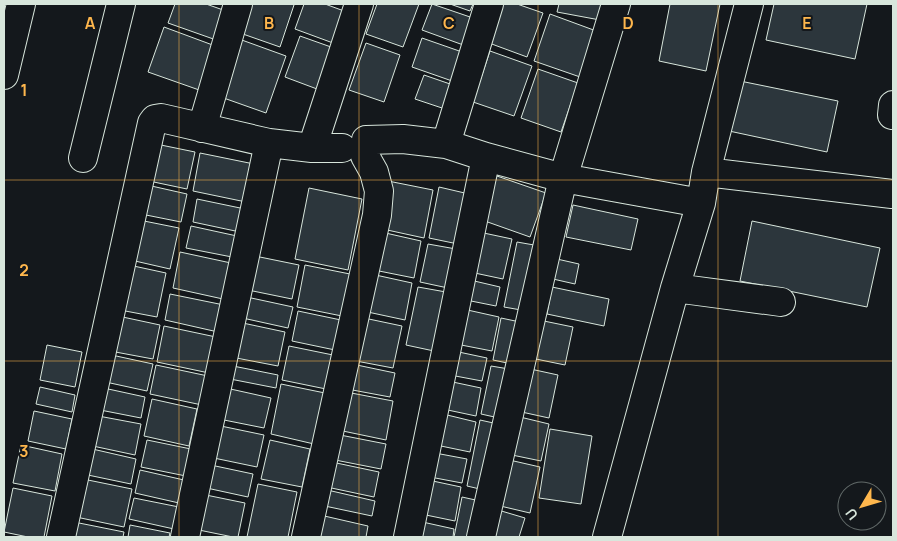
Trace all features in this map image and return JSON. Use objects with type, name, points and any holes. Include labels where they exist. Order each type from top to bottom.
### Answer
[{"type":"street","points":[[4,75],[21,4]]},
{"type":"street","points":[[83,158],[121,4]]},
{"type":"street","points":[[202,128],[238,4]]},
{"type":"street","points":[[312,148],[359,4]]},
{"type":"street","points":[[446,144],[489,4]]},
{"type":"street","points":[[481,537],[563,178],[616,4]]},
{"type":"street","points":[[607,537],[675,288],[701,203],[706,172],[749,4]]},
{"type":"street","points":[[61,537],[154,120],[161,118],[269,143],[312,148],[358,148],[403,139],[446,144],[563,178],[701,203]]},
{"type":"street","points":[[185,537],[269,143]]},
{"type":"street","points":[[306,537],[377,215],[379,191],[374,172],[358,148]]},
{"type":"street","points":[[408,537],[486,157]]},
{"type":"street","points":[[706,172],[892,194]]},
{"type":"street","points":[[675,288],[781,302]]},
{"type":"building","points":[[175,4],[206,4],[229,12],[219,41],[168,23]]},
{"type":"building","points":[[250,4],[294,5],[280,47],[240,33]]},
{"type":"building","points":[[304,4],[325,4],[344,11],[333,43],[295,29]]},
{"type":"building","points":[[377,4],[419,4],[403,47],[366,34]]},
{"type":"building","points":[[432,4],[476,19],[466,46],[422,30]]},
{"type":"building","points":[[450,4],[473,4],[470,11]]},
{"type":"building","points":[[503,4],[517,4],[543,13],[527,57],[489,43]]},
{"type":"building","points":[[559,4],[604,4],[600,20],[557,12]]},
{"type":"building","points":[[670,4],[720,4],[706,71],[659,61]]},
{"type":"building","points":[[774,4],[867,4],[855,59],[766,40]]},
{"type":"building","points":[[550,14],[599,32],[583,78],[534,61]]},
{"type":"building","points":[[164,27],[218,47],[202,91],[148,72]]},
{"type":"building","points":[[300,36],[331,47],[317,89],[285,77]]},
{"type":"building","points":[[422,38],[465,53],[455,82],[412,67]]},
{"type":"building","points":[[239,39],[286,56],[266,113],[218,96]]},
{"type":"building","points":[[366,43],[400,55],[384,102],[349,90]]},
{"type":"building","points":[[490,51],[532,66],[514,116],[473,102]]},
{"type":"building","points":[[538,69],[578,83],[561,132],[521,118]]},
{"type":"building","points":[[424,75],[453,85],[445,109],[415,99]]},
{"type":"building","points":[[740,81],[838,101],[827,152],[729,131]]},
{"type":"building","points":[[156,144],[195,152],[187,189],[149,181]]},
{"type":"building","points":[[200,153],[254,164],[246,202],[193,191]]},
{"type":"building","points":[[497,176],[546,193],[530,237],[482,220]]},
{"type":"building","points":[[388,181],[433,190],[424,238],[378,228]]},
{"type":"building","points":[[147,185],[187,194],[181,222],[141,214]]},
{"type":"building","points":[[439,187],[469,194],[458,244],[429,238]]},
{"type":"building","points":[[309,188],[362,199],[348,270],[295,259]]},
{"type":"building","points":[[197,199],[245,209],[240,232],[193,222]]},
{"type":"building","points":[[573,205],[638,219],[631,250],[566,237]]},
{"type":"building","points":[[144,221],[179,228],[170,269],[135,261]]},
{"type":"building","points":[[752,221],[880,248],[867,307],[740,281]]},
{"type":"building","points":[[191,226],[237,236],[232,257],[186,248]]},
{"type":"building","points":[[381,232],[421,241],[414,278],[374,270]]},
{"type":"building","points":[[479,232],[512,239],[503,279],[470,272]]},
{"type":"building","points":[[517,242],[534,245],[521,310],[504,307]]},
{"type":"building","points":[[428,244],[456,249],[448,288],[420,282]]},
{"type":"building","points":[[180,252],[231,263],[223,299],[173,288]]},
{"type":"building","points":[[250,255],[299,265],[292,299],[243,289]]},
{"type":"building","points":[[557,259],[579,264],[575,284],[553,279]]},
{"type":"building","points":[[129,265],[166,273],[157,317],[120,310]]},
{"type":"building","points":[[305,265],[350,274],[342,316],[297,307]]},
{"type":"building","points":[[371,274],[412,283],[405,320],[363,311]]},
{"type":"building","points":[[470,280],[500,287],[496,306],[466,300]]},
{"type":"building","points":[[418,287],[446,292],[434,351],[406,345]]},
{"type":"building","points":[[552,287],[609,299],[604,326],[547,314]]},
{"type":"building","points":[[170,294],[224,305],[218,332],[165,320]]},
{"type":"building","points":[[242,296],[293,307],[288,328],[238,317]]},
{"type":"building","points":[[463,309],[499,317],[492,351],[456,344]]},
{"type":"building","points":[[298,311],[341,320],[335,350],[292,341]]},
{"type":"building","points":[[118,316],[160,325],[153,359],[110,351]]},
{"type":"building","points":[[364,318],[402,326],[393,368],[356,361]]},
{"type":"building","points":[[501,318],[520,322],[512,364],[493,360]]},
{"type":"building","points":[[539,320],[573,327],[565,365],[531,358]]},
{"type":"building","points":[[238,322],[285,332],[278,366],[231,357]]},
{"type":"building","points":[[164,326],[216,337],[209,373],[157,362]]},
{"type":"building","points":[[47,345],[82,352],[75,387],[40,380]]},
{"type":"building","points":[[289,346],[333,355],[326,389],[282,380]]},
{"type":"building","points":[[454,351],[487,358],[482,381],[450,375]]},
{"type":"building","points":[[107,354],[153,364],[147,391],[101,381]]},
{"type":"building","points":[[352,364],[395,373],[390,397],[347,389]]},
{"type":"building","points":[[156,365],[208,376],[202,405],[150,394]]},
{"type":"building","points":[[228,365],[278,375],[276,388],[225,378]]},
{"type":"building","points":[[491,366],[509,369],[499,418],[481,414]]},
{"type":"building","points":[[526,368],[558,375],[549,418],[517,411]]},
{"type":"building","points":[[448,381],[481,388],[476,416],[443,409]]},
{"type":"building","points":[[281,384],[325,393],[314,444],[271,434]]},
{"type":"building","points":[[40,387],[75,395],[72,412],[36,404]]},
{"type":"building","points":[[99,387],[145,397],[141,418],[95,409]]},
{"type":"building","points":[[226,388],[271,398],[264,428],[219,419]]},
{"type":"building","points":[[346,392],[393,401],[386,440],[338,430]]},
{"type":"building","points":[[152,399],[197,409],[189,446],[144,436]]},
{"type":"building","points":[[34,411],[72,419],[66,449],[28,441]]},
{"type":"building","points":[[443,414],[476,422],[470,452],[436,445]]},
{"type":"building","points":[[93,415],[141,424],[135,455],[88,445]]},
{"type":"building","points":[[520,417],[549,424],[541,461],[512,455]]},
{"type":"building","points":[[480,420],[498,424],[484,490],[467,486]]},
{"type":"building","points":[[216,425],[264,435],[257,467],[209,457]]},
{"type":"building","points":[[550,429],[592,436],[581,504],[539,498]]},
{"type":"building","points":[[335,434],[386,444],[381,469],[330,459]]},
{"type":"building","points":[[147,440],[191,449],[186,476],[141,467]]},
{"type":"building","points":[[270,440],[310,449],[302,487],[261,479]]},
{"type":"building","points":[[21,445],[62,454],[55,491],[13,483]]},
{"type":"building","points":[[88,448],[136,459],[131,484],[83,474]]},
{"type":"building","points":[[435,453],[467,459],[462,483],[430,477]]},
{"type":"building","points":[[505,459],[540,467],[530,513],[496,505]]},
{"type":"building","points":[[327,461],[379,472],[374,497],[322,486]]},
{"type":"building","points":[[206,464],[253,474],[248,497],[202,487]]},
{"type":"building","points":[[140,470],[184,480],[179,503],[135,493]]},
{"type":"building","points":[[83,479],[132,489],[124,527],[76,517]]},
{"type":"building","points":[[428,480],[461,487],[455,521],[421,514]]},
{"type":"building","points":[[258,484],[297,492],[288,537],[247,537]]},
{"type":"building","points":[[13,488],[52,496],[44,537],[28,537],[4,532]]},
{"type":"building","points":[[323,489],[375,501],[372,516],[320,505]]},
{"type":"building","points":[[201,494],[245,503],[238,537],[194,529]]},
{"type":"building","points":[[462,497],[480,501],[472,537],[454,537]]},
{"type":"building","points":[[134,498],[179,507],[174,529],[129,519]]},
{"type":"building","points":[[498,510],[525,518],[519,537],[490,537]]},
{"type":"building","points":[[320,515],[368,526],[366,537],[315,536]]},
{"type":"building","points":[[418,521],[454,529],[453,537],[415,537]]},
{"type":"building","points":[[74,522],[124,532],[123,537],[70,537]]},
{"type":"building","points":[[130,525],[170,533],[169,537],[128,537]]}]
